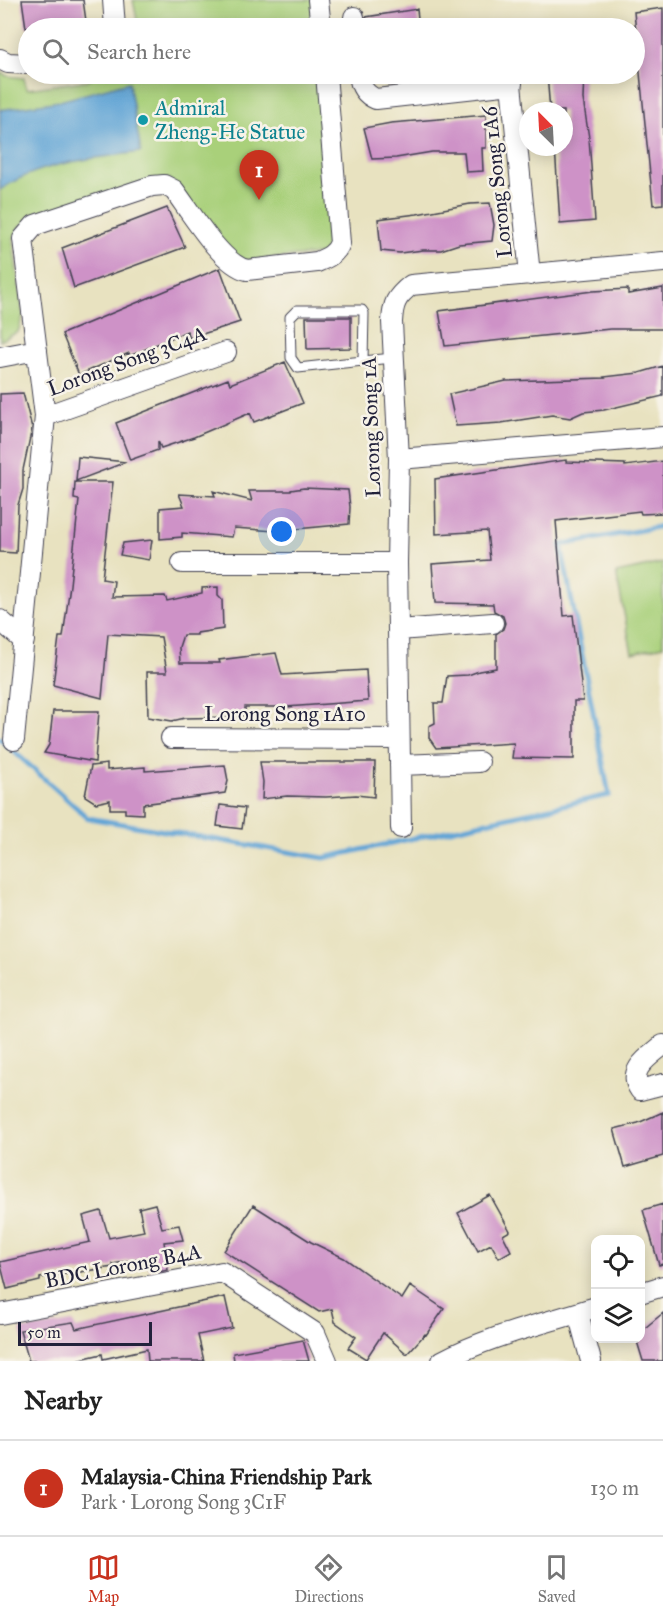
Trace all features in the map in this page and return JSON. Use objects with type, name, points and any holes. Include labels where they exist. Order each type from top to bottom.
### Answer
[{"type":"street","points":[[114,0],[115,18]]},
{"type":"street","points":[[318,0],[320,18]]},
{"type":"street","points":[[0,59],[8,63],[18,64]]},
{"type":"street","points":[[14,740],[45,416],[23,239],[35,225],[152,186],[164,185],[174,190],[221,254],[239,269],[317,262],[334,254],[340,243],[327,84]]},
{"type":"street","name":"Lorong Song 1A6","points":[[362,84],[367,95],[376,99],[477,84]]},
{"type":"street","name":"Lorong Song 1A6","points":[[511,84],[530,274]]},
{"type":"street","name":"Lorong Song 1A","points":[[401,828],[397,562],[399,459],[393,358],[393,306],[400,294],[411,285],[663,262]]},
{"type":"street","points":[[0,357],[36,350]]},
{"type":"street","name":"Lorong Song 3C4A","points":[[45,416],[226,352]]},
{"type":"street","points":[[399,459],[663,437]]},
{"type":"street","points":[[182,563],[397,562]]},
{"type":"street","points":[[0,620],[24,641]]},
{"type":"street","points":[[398,630],[493,623]]},
{"type":"street","name":"Lorong Song 1A10","points":[[171,738],[399,739]]},
{"type":"street","points":[[400,765],[479,762]]},
{"type":"street","points":[[654,1087],[640,1090],[637,1087],[637,1070],[645,1059],[663,1045]]},
{"type":"street","name":"BDC Lorong B4A","points":[[0,1314],[222,1272],[315,1332],[327,1361]]},
{"type":"street","points":[[645,1291],[663,1286]]},
{"type":"street","points":[[442,1361],[498,1336],[586,1310],[591,1361]]},
{"type":"lane","points":[[363,361],[364,313],[362,310],[297,310],[293,312],[290,317],[291,358],[298,368],[393,358]]},
{"type":"green space","points":[[133,0],[313,0],[314,18],[137,18]]},
{"type":"green space","points":[[0,72],[7,76],[18,77],[18,84],[26,84],[27,89],[62,84],[320,84],[331,209],[330,253],[235,262],[169,179],[36,217],[19,227],[13,241],[23,316],[18,332],[0,341]]},
{"type":"green space","points":[[663,563],[663,646],[632,653],[616,573]]},
{"type":"water","points":[[122,84],[129,84],[141,152],[86,159],[50,167],[32,173],[0,190],[0,110],[60,101]]},
{"type":"building","points":[[22,0],[83,0],[86,18],[25,18]]},
{"type":"building","points":[[663,8],[663,204],[653,205],[641,84],[645,84],[645,18],[635,18],[634,12]]},
{"type":"building","points":[[417,9],[418,18],[366,18]]},
{"type":"building","points":[[548,84],[584,84],[583,99],[589,138],[595,221],[560,224],[556,156],[573,156],[573,102],[549,102]]},
{"type":"building","points":[[486,115],[486,148],[482,148],[483,171],[466,172],[464,152],[432,152],[372,159],[364,128],[391,123]]},
{"type":"building","points":[[490,203],[494,225],[492,241],[459,244],[441,250],[400,253],[381,251],[378,219],[470,204]]},
{"type":"building","points":[[167,208],[185,247],[74,288],[62,248]]},
{"type":"building","points":[[220,268],[240,322],[190,338],[187,331],[79,375],[62,334]]},
{"type":"building","points":[[663,288],[663,329],[610,329],[445,346],[439,311],[593,291],[628,289],[628,294]]},
{"type":"building","points":[[306,317],[351,317],[351,348],[307,349]]},
{"type":"building","points":[[285,362],[303,403],[254,422],[250,413],[194,437],[161,448],[158,441],[158,450],[130,460],[116,423],[228,379],[230,384]]},
{"type":"building","points":[[663,366],[663,396],[604,410],[583,412],[570,418],[552,415],[501,423],[456,426],[449,394],[506,381],[605,378],[639,373]]},
{"type":"building","points":[[23,393],[32,428],[23,470],[23,489],[18,505],[16,553],[0,552],[0,394]]},
{"type":"building","points":[[78,457],[126,462],[76,481]]},
{"type":"building","points":[[566,460],[566,462],[625,464],[625,466],[663,461],[663,513],[641,514],[640,511],[556,521],[564,616],[573,615],[583,701],[574,701],[574,759],[512,758],[514,743],[436,748],[429,738],[429,726],[435,723],[434,703],[443,703],[447,676],[468,675],[496,668],[496,634],[503,629],[505,623],[503,616],[494,611],[493,604],[435,603],[432,564],[490,560],[487,531],[436,534],[435,479]]},
{"type":"building","points":[[75,482],[113,482],[102,579],[114,581],[112,597],[165,596],[167,601],[202,593],[202,588],[218,587],[218,596],[222,600],[223,629],[197,633],[197,635],[183,635],[179,647],[180,663],[220,663],[219,660],[276,653],[282,675],[366,670],[368,701],[286,707],[245,707],[245,715],[236,717],[185,718],[172,721],[148,717],[147,672],[167,672],[161,637],[108,634],[102,698],[53,685],[59,637],[63,637],[70,585],[79,500],[74,499]]},
{"type":"building","points":[[304,488],[348,490],[349,524],[275,531],[234,528],[232,537],[182,533],[182,537],[160,539],[160,508],[184,506],[179,494],[215,496],[213,491],[252,501],[249,491],[291,491]]},
{"type":"building","points":[[152,540],[149,560],[120,555],[123,543]]},
{"type":"building","points":[[53,711],[99,711],[95,762],[44,753],[49,745]]},
{"type":"building","points":[[260,762],[375,762],[374,797],[287,796],[262,799],[263,782]]},
{"type":"building","points":[[107,764],[107,770],[145,767],[145,771],[225,765],[228,781],[225,793],[143,804],[143,814],[125,813],[125,809],[110,809],[110,800],[96,803],[85,796],[91,766]]},
{"type":"building","points":[[220,805],[245,808],[242,829],[217,826]]},
{"type":"building","points":[[663,1112],[663,1156],[625,1167],[614,1129],[638,1123]]},
{"type":"building","points":[[490,1195],[510,1231],[503,1235],[511,1251],[499,1258],[491,1244],[478,1251],[458,1213]]},
{"type":"building","points":[[155,1204],[162,1228],[179,1225],[183,1240],[164,1242],[168,1270],[153,1273],[143,1259],[133,1260],[113,1264],[113,1267],[40,1278],[40,1281],[7,1289],[0,1262],[90,1242],[83,1216],[101,1211],[109,1238],[144,1231],[139,1208]]},
{"type":"building","points":[[663,1204],[663,1264],[659,1265],[643,1210]]},
{"type":"building","points":[[253,1205],[311,1242],[344,1258],[402,1299],[410,1286],[444,1309],[426,1335],[407,1354],[383,1333],[366,1359],[348,1348],[356,1337],[335,1322],[332,1309],[319,1312],[224,1251]]},
{"type":"building","points":[[225,1297],[232,1328],[198,1335],[204,1361],[148,1361],[147,1349],[103,1359],[102,1354],[72,1361],[29,1361],[20,1330],[73,1322],[76,1329]]},
{"type":"building","points":[[663,1313],[663,1361],[643,1361],[638,1343],[645,1343],[645,1328]]},
{"type":"building","points":[[303,1340],[309,1361],[234,1361],[233,1353]]},
{"type":"waterway","points":[[0,739],[88,818],[324,858],[609,795],[561,545],[663,526]]},
{"type":"place","name":"Admiral Zheng-He Statue","points":[[143,120]]},
{"type":"place","name":"Malaysia-China Friendship Park","points":[[259,200]]}]
